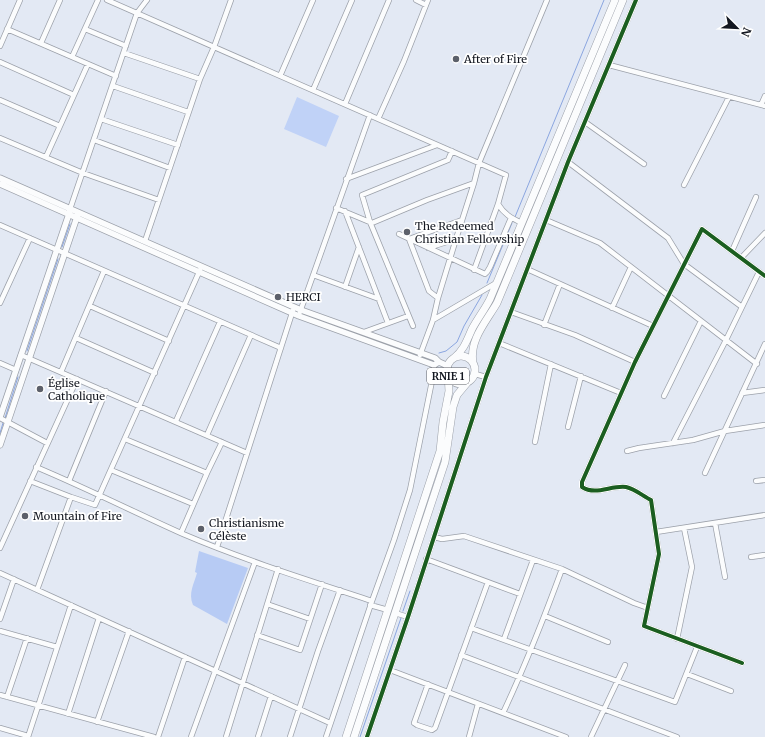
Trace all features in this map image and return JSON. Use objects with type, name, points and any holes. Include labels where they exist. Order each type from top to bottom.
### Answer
[{"type":"highway","name":"RNIE 1","points":[[354,737],[440,451],[443,422],[449,391],[448,366],[454,358],[460,354],[490,299],[615,0]]},
{"type":"highway","name":"RNIE 1","points":[[346,737],[445,462],[453,407],[457,395],[475,374],[472,352],[476,337],[497,303],[623,0]]},
{"type":"highway","name":"RNIE 1","points":[[454,358],[460,356],[464,357],[473,363]]},
{"type":"highway","name":"RNIE 1","points":[[448,374],[451,380],[456,383],[467,383]]},
{"type":"street","points":[[41,43],[60,0]]},
{"type":"street","points":[[72,57],[98,0]]},
{"type":"street","points":[[107,0],[506,175],[498,204],[474,270]]},
{"type":"street","points":[[47,442],[0,418],[2,404],[16,370],[137,13],[147,0]]},
{"type":"street","points":[[145,241],[188,112],[231,0]]},
{"type":"street","points":[[280,76],[313,0]]},
{"type":"street","points":[[313,90],[352,0]]},
{"type":"street","points":[[345,104],[389,0]]},
{"type":"street","points":[[378,119],[404,61],[427,2],[416,0]]},
{"type":"street","points":[[420,356],[433,320],[438,298],[474,184],[479,163],[547,0]]},
{"type":"street","points":[[367,737],[408,617],[486,377],[568,161],[636,0]]},
{"type":"street","points":[[0,46],[18,1]]},
{"type":"street","points":[[7,29],[116,76]]},
{"type":"street","points":[[85,29],[126,46]]},
{"type":"street","points":[[124,53],[200,79]]},
{"type":"street","points":[[0,62],[74,95]]},
{"type":"street","points":[[46,158],[88,64]]},
{"type":"street","points":[[609,65],[763,106],[765,96]]},
{"type":"street","points":[[113,86],[188,112]]},
{"type":"street","points":[[684,185],[729,96]]},
{"type":"street","points":[[0,100],[60,126]]},
{"type":"street","points":[[300,313],[346,179],[370,115]]},
{"type":"street","points":[[101,119],[178,145]]},
{"type":"street","points":[[585,122],[644,164]]},
{"type":"street","points":[[0,138],[83,173],[159,200]]},
{"type":"street","points":[[94,140],[170,168]]},
{"type":"street","points":[[346,179],[437,145]]},
{"type":"street","points":[[413,326],[370,222],[362,194],[448,160],[452,151]]},
{"type":"street","points":[[558,156],[568,161],[668,238],[684,264],[742,307]]},
{"type":"street","points":[[0,178],[69,212]]},
{"type":"street","points":[[0,184],[145,241],[201,269]]},
{"type":"street","points":[[336,208],[372,223],[427,200],[474,184]]},
{"type":"street","points":[[732,251],[756,197]]},
{"type":"street","points":[[498,204],[511,218],[522,223]]},
{"type":"street","points":[[345,211],[388,323]]},
{"type":"street","points":[[0,444],[78,215]]},
{"type":"street","points":[[78,215],[300,313],[420,356]]},
{"type":"street","points":[[398,234],[485,274],[511,218]]},
{"type":"street","points":[[409,239],[462,220]]},
{"type":"street","points":[[546,220],[600,243],[757,364]]},
{"type":"street","points":[[0,225],[281,348]]},
{"type":"street","points":[[742,663],[644,626],[659,554],[651,500],[632,489],[624,487],[596,491],[582,487],[582,482],[635,362],[702,229],[765,276]]},
{"type":"street","points":[[740,258],[765,233]]},
{"type":"street","points":[[0,303],[30,238]]},
{"type":"street","points":[[409,239],[429,290],[438,298]]},
{"type":"street","points":[[428,248],[456,239]]},
{"type":"street","points":[[345,286],[359,247]]},
{"type":"street","points":[[612,308],[632,267]]},
{"type":"street","points":[[30,481],[96,505],[201,269]]},
{"type":"street","points":[[527,269],[653,326]]},
{"type":"street","points":[[61,372],[104,271]]},
{"type":"street","points":[[673,443],[759,272]]},
{"type":"street","points":[[313,275],[379,299]]},
{"type":"street","points":[[433,320],[497,282]]},
{"type":"street","points":[[544,325],[560,284]]},
{"type":"street","points":[[90,306],[169,341]]},
{"type":"street","points":[[217,547],[293,310]]},
{"type":"street","points":[[511,312],[575,335],[635,362]]},
{"type":"street","points":[[300,313],[364,332],[436,363],[448,366]]},
{"type":"street","points":[[364,332],[408,316]]},
{"type":"street","points":[[664,396],[701,321]]},
{"type":"street","points":[[176,421],[220,322]]},
{"type":"street","points":[[207,435],[251,335]]},
{"type":"street","points":[[76,338],[155,372]]},
{"type":"street","points":[[499,343],[621,393]]},
{"type":"street","points":[[705,473],[765,344]]},
{"type":"street","points":[[21,355],[247,453]]},
{"type":"street","points":[[0,363],[16,370]]},
{"type":"street","points":[[326,737],[410,490],[436,363]]},
{"type":"street","points":[[535,442],[551,364]]},
{"type":"street","points":[[475,374],[486,377]]},
{"type":"street","points":[[568,427],[580,376]]},
{"type":"street","points":[[0,548],[77,379]]},
{"type":"street","points":[[742,393],[765,390]]},
{"type":"street","points":[[69,481],[106,391]]},
{"type":"street","points":[[627,451],[693,440],[725,431],[765,424]]},
{"type":"street","points":[[125,439],[207,473]]},
{"type":"street","points":[[181,533],[222,442]]},
{"type":"street","points":[[36,468],[69,481],[181,533],[255,562],[340,590],[392,612],[408,617]]},
{"type":"street","points":[[111,470],[193,504]]},
{"type":"street","points":[[756,482],[765,480]]},
{"type":"street","points":[[37,590],[71,497]]},
{"type":"street","points":[[656,532],[765,515]]},
{"type":"street","points":[[715,523],[724,577]]},
{"type":"street","points":[[678,639],[692,567],[684,528]]},
{"type":"street","points":[[434,537],[442,539],[464,536],[562,569],[634,603],[648,608]]},
{"type":"street","points":[[751,558],[765,555]]},
{"type":"street","points":[[426,559],[520,594]]},
{"type":"street","points":[[504,639],[533,560]]},
{"type":"street","points":[[191,737],[255,562]]},
{"type":"street","points":[[226,737],[278,569]]},
{"type":"street","points":[[503,713],[520,677],[545,616],[562,569]]},
{"type":"street","points":[[0,573],[330,723]]},
{"type":"street","points":[[0,619],[14,579]]},
{"type":"street","points":[[428,684],[414,723],[430,730],[435,728],[488,582]]},
{"type":"street","points":[[257,635],[300,650],[322,584]]},
{"type":"street","points":[[290,737],[340,590]]},
{"type":"street","points":[[267,604],[310,618]]},
{"type":"street","points":[[0,728],[28,736],[71,605]]},
{"type":"street","points":[[545,616],[608,642]]},
{"type":"street","points":[[68,714],[99,618]]},
{"type":"street","points":[[471,628],[675,702],[698,647]]},
{"type":"street","points":[[0,631],[57,647]]},
{"type":"street","points":[[97,722],[129,631]]},
{"type":"street","points":[[7,697],[26,638]]},
{"type":"street","points":[[461,655],[677,737]]},
{"type":"street","points":[[158,737],[185,657]]},
{"type":"street","points":[[591,737],[625,665]]},
{"type":"street","points":[[390,670],[566,737]]},
{"type":"street","points":[[686,674],[731,690]]},
{"type":"street","points":[[0,695],[154,737]]},
{"type":"street","points":[[258,737],[271,696]]},
{"type":"street","points":[[468,737],[478,704]]},
{"type":"shaded area","points":[[297,97],[339,116],[326,147],[284,129]]},
{"type":"shaded area","points":[[199,551],[248,568],[227,624],[193,605],[191,593],[197,573],[195,572]]},
{"type":"waterway","points":[[515,217],[604,0]]},
{"type":"waterway","points":[[487,283],[512,223]]},
{"type":"waterway","points":[[62,247],[70,224]]},
{"type":"waterway","points":[[27,351],[58,259]]},
{"type":"waterway","points":[[439,353],[446,351],[457,342],[464,326],[482,295]]},
{"type":"waterway","points":[[5,418],[18,377]]},
{"type":"waterway","points":[[0,433],[3,423]]},
{"type":"waterway","points":[[403,611],[410,591]]},
{"type":"waterway","points":[[360,737],[401,618]]},
{"type":"cycle path","points":[[367,737],[408,617],[486,377],[568,162],[636,0]]},
{"type":"cycle path","points":[[742,663],[644,626],[659,554],[651,500],[626,487],[593,491],[587,490],[582,487],[582,482],[635,362],[702,229],[765,276]]},
{"type":"place","name":"After of Fire","points":[[456,59]]},
{"type":"place","name":"The Redeemed Christian Fellowship","points":[[407,232]]},
{"type":"place","name":"HERCI","points":[[278,297]]},
{"type":"place","name":"Église Catholique","points":[[40,389]]},
{"type":"place","name":"Mountain of Fire","points":[[25,516]]},
{"type":"place","name":"Christianisme Célèste","points":[[201,529]]}]
